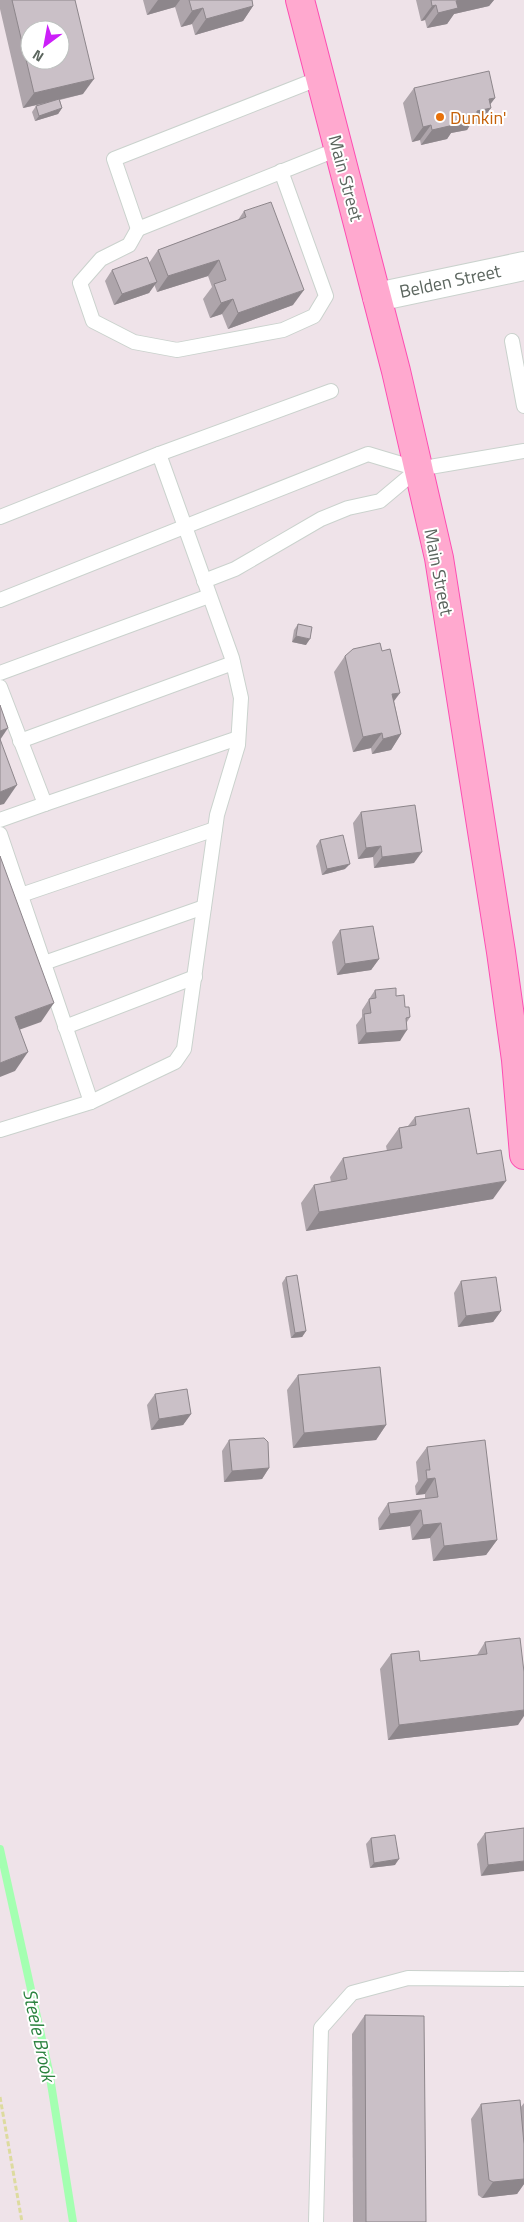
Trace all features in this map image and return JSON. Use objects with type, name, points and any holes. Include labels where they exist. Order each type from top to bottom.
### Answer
[{"type":"main road","name":"Main Street","points":[[300,0],[377,297],[438,558],[500,942],[516,1060],[524,1155]]},
{"type":"street","name":"Belden Street","points":[[377,297],[524,266]]},
{"type":"lane","points":[[138,229],[114,159],[320,78]]},
{"type":"lane","points":[[281,171],[326,296],[314,316],[283,330],[177,350],[134,342],[93,321],[80,282],[101,259],[129,246],[138,229],[281,171],[338,149]]},
{"type":"lane","points":[[512,341],[524,406]]},
{"type":"lane","points":[[0,517],[159,454],[331,391]]},
{"type":"lane","points":[[0,600],[368,454],[418,469],[524,451]]},
{"type":"lane","points":[[0,1130],[91,1102],[175,1062],[184,1049],[215,829],[238,738],[241,698],[233,663],[159,454]]},
{"type":"lane","points":[[204,580],[235,569],[321,519],[348,508],[380,500],[418,469]]},
{"type":"lane","points":[[0,672],[209,596]]},
{"type":"lane","points":[[20,741],[233,663]]},
{"type":"lane","points":[[0,687],[45,804]]},
{"type":"lane","points":[[0,820],[238,738]]},
{"type":"lane","points":[[21,895],[215,829]]},
{"type":"lane","points":[[0,834],[91,1102]]},
{"type":"lane","points":[[44,963],[204,907]]},
{"type":"lane","points":[[65,1027],[195,976]]},
{"type":"lane","points":[[316,2222],[321,2028],[352,1993],[408,1978],[524,1978]]},
{"type":"path","points":[[0,2097],[22,2222]]},
{"type":"building","points":[[12,0],[75,0],[94,79],[34,93],[29,70],[70,70],[70,20],[20,20],[20,34]]},
{"type":"building","points":[[189,0],[252,0],[253,6],[206,19],[203,8],[192,11]]},
{"type":"building","points":[[431,0],[459,0],[456,1],[458,8],[438,13],[436,5],[432,6]]},
{"type":"building","points":[[489,71],[495,98],[489,99],[491,108],[477,111],[477,115],[457,119],[458,124],[432,130],[431,125],[423,127],[414,88]]},
{"type":"building","points":[[59,99],[62,108],[39,116],[36,106]]},
{"type":"building","points":[[271,202],[304,290],[238,313],[233,299],[221,303],[214,284],[226,280],[219,260],[168,276],[158,250],[246,217],[244,211]]},
{"type":"building","points":[[147,257],[157,282],[122,294],[112,270]]},
{"type":"building","points":[[298,624],[312,627],[310,639],[296,636]]},
{"type":"building","points":[[380,643],[382,651],[390,649],[400,693],[392,694],[401,734],[383,739],[382,733],[363,737],[345,656],[353,649]]},
{"type":"building","points":[[0,705],[8,728],[0,731]]},
{"type":"building","points":[[0,739],[17,785],[0,792]]},
{"type":"building","points":[[415,805],[422,852],[382,857],[381,846],[366,848],[361,812]]},
{"type":"building","points":[[343,835],[350,864],[327,869],[320,840]]},
{"type":"building","points":[[0,856],[54,1003],[15,1017],[28,1052],[0,1063]]},
{"type":"building","points":[[373,926],[379,959],[345,964],[340,930]]},
{"type":"building","points":[[396,988],[396,996],[404,995],[405,1007],[409,1007],[410,1017],[406,1018],[407,1030],[366,1033],[364,1014],[371,1013],[369,999],[376,998],[375,990]]},
{"type":"building","points":[[469,1108],[477,1154],[501,1150],[506,1181],[319,1212],[314,1185],[347,1179],[343,1158],[402,1148],[399,1128],[416,1125],[415,1117]]},
{"type":"building","points":[[297,1275],[306,1331],[295,1333],[286,1277]]},
{"type":"building","points":[[496,1277],[501,1311],[466,1316],[461,1281]]},
{"type":"building","points":[[380,1367],[386,1425],[304,1433],[298,1375]]},
{"type":"building","points":[[187,1389],[191,1414],[159,1419],[155,1394]]},
{"type":"building","points":[[264,1438],[268,1442],[269,1468],[232,1471],[229,1440]]},
{"type":"building","points":[[485,1440],[497,1540],[444,1546],[441,1523],[423,1525],[421,1510],[390,1514],[388,1503],[438,1497],[435,1478],[427,1479],[426,1470],[430,1470],[427,1447]]},
{"type":"building","points":[[520,1638],[524,1672],[524,1710],[399,1725],[391,1654],[419,1651],[420,1661],[487,1654],[485,1642]]},
{"type":"building","points":[[524,1828],[524,1861],[488,1865],[485,1833]]},
{"type":"building","points":[[395,1835],[399,1859],[374,1863],[371,1838]]},
{"type":"building","points":[[365,2015],[424,2016],[426,2222],[366,2222]]},
{"type":"building","points":[[520,2100],[524,2144],[524,2179],[493,2182],[489,2180],[481,2104]]},
{"type":"waterway","name":"Steele Brook","points":[[0,1849],[49,2071],[73,2222]]},
{"type":"place","name":"Dunkin'","points":[[440,117]]}]
